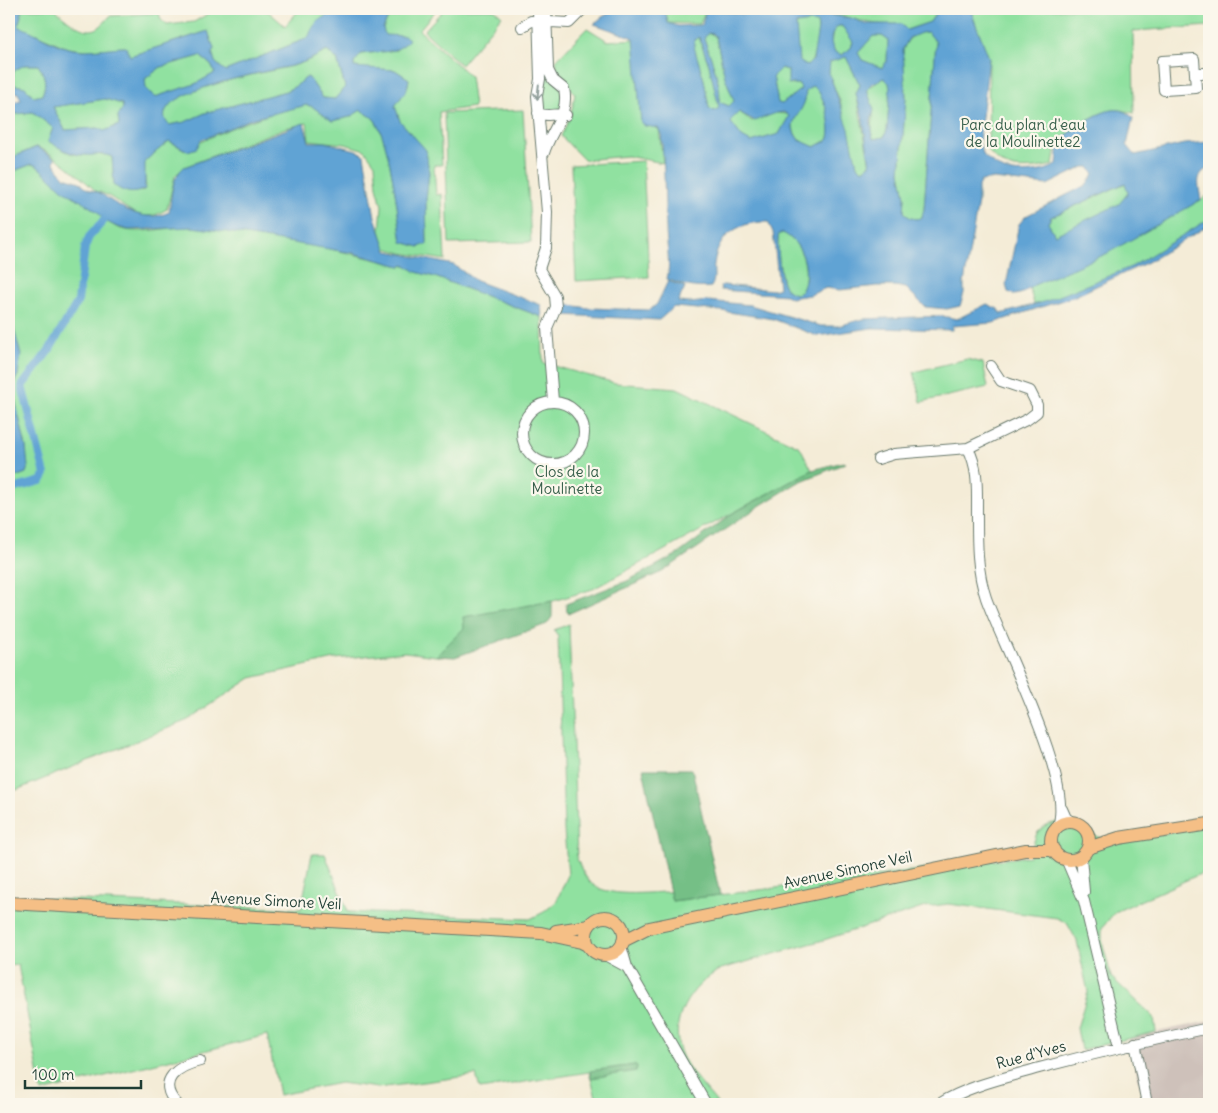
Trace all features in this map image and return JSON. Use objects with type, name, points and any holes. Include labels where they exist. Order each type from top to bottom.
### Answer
[{"type":"main road","points":[[1025,850],[1072,822],[1085,829],[1119,838]]},
{"type":"main road","points":[[1055,832],[1054,850],[1066,859],[1119,838],[1209,824]]},
{"type":"main road","points":[[1084,852],[1088,836],[1085,829]]},
{"type":"main road","name":"Avenue Simone Veil","points":[[649,928],[1025,850],[1054,850]]},
{"type":"main road","name":"Avenue Simone Veil","points":[[9,903],[541,933]]},
{"type":"main road","points":[[588,945],[586,934],[589,926],[595,920],[604,917],[620,924],[649,928]]},
{"type":"main road","points":[[620,924],[624,934],[622,944]]},
{"type":"main road","points":[[541,933],[589,926]]},
{"type":"main road","points":[[541,933],[576,940],[588,945],[594,952],[605,955],[614,952],[622,944],[649,928]]},
{"type":"street","points":[[538,9],[542,23],[548,70],[553,80],[564,89],[565,102],[565,115],[546,147],[542,159]]},
{"type":"street","points":[[546,9],[542,23],[540,79],[536,96],[547,212],[546,248],[539,269],[555,296],[556,307],[548,328],[553,401]]},
{"type":"street","points":[[522,27],[531,21],[569,23],[583,9]]},
{"type":"street","points":[[1195,73],[1209,73]]},
{"type":"street","points":[[538,113],[551,116],[565,115]]},
{"type":"street","points":[[878,459],[894,454],[968,448],[1012,428],[1037,412],[1037,405],[1030,391],[1002,381],[991,366]]},
{"type":"street","points":[[553,401],[569,406],[577,412],[584,431],[579,450],[564,462],[555,464],[540,462],[531,456],[521,438],[521,428],[531,410],[540,404],[553,401]]},
{"type":"street","points":[[968,448],[977,472],[978,562],[986,597],[1023,683],[1056,778],[1062,818],[1055,832]]},
{"type":"street","points":[[1060,804],[1066,818],[1072,822]]},
{"type":"street","points":[[1084,852],[1084,901]]},
{"type":"street","points":[[1066,859],[1084,901],[1119,1047]]},
{"type":"street","points":[[622,944],[628,967],[706,1104]]},
{"type":"street","points":[[605,955],[628,967]]},
{"type":"street","name":"Rue d'Yves","points":[[939,1104],[984,1083],[1134,1043],[1209,1028]]},
{"type":"street","points":[[1134,1043],[1147,1104]]},
{"type":"street","points":[[177,1104],[170,1093],[170,1078],[176,1070],[200,1061]]},
{"type":"shaded area","points":[[1209,1021],[1209,1104],[1144,1104],[1129,1038]]},
{"type":"green space","points":[[23,9],[55,9],[80,28],[92,30],[98,28],[110,16],[159,13],[161,20],[167,25],[194,22],[216,9],[258,9],[269,12],[285,26],[300,9],[357,9],[333,13],[317,25],[308,38],[225,71],[215,62],[212,52],[214,49],[208,31],[130,56],[125,47],[87,50],[68,48],[18,26]]},
{"type":"green space","points":[[398,9],[437,9],[419,30],[470,76],[474,107],[439,112],[442,165],[434,165],[436,195],[442,194],[445,260],[402,253],[385,248],[380,230],[382,206],[377,187],[375,164],[365,150],[345,144],[309,140],[307,123],[285,128],[184,167],[175,176],[167,209],[156,215],[146,216],[138,214],[105,194],[96,191],[67,166],[42,149],[36,147],[9,159],[9,115],[33,112],[53,128],[51,133],[64,150],[75,154],[101,154],[112,157],[114,185],[131,191],[143,191],[146,187],[145,161],[169,141],[185,150],[214,135],[244,123],[307,105],[313,107],[332,121],[350,117],[361,110],[374,119],[385,143],[402,242],[419,247],[427,242],[426,199],[429,173],[426,151],[400,121],[395,106],[407,89],[409,79],[395,70],[354,68],[354,63],[361,54],[397,50],[384,35],[383,28],[388,18],[399,16]]},
{"type":"green space","points":[[444,9],[494,9],[502,16],[461,65],[424,31]]},
{"type":"green space","points":[[664,9],[706,9],[700,24],[668,23]]},
{"type":"green space","points":[[706,9],[773,9],[740,12]]},
{"type":"green space","points":[[813,9],[938,9],[930,22],[906,30],[901,24],[870,23],[822,13]]},
{"type":"green space","name":"Parc du plan d'eau de la Moulinette2","points":[[970,9],[1209,9],[1209,26],[1133,31],[1134,113],[1117,110],[1098,114],[1075,128],[1056,145],[1053,165],[1021,169],[1003,164],[988,151],[989,58]]},
{"type":"green space","points":[[812,21],[817,23],[818,32],[814,55],[810,64],[805,66],[798,60],[795,27],[798,24]]},
{"type":"green space","points":[[838,26],[842,26],[853,40],[851,48],[842,55],[835,52],[831,44],[833,30]]},
{"type":"green space","points":[[587,28],[608,41],[635,39],[641,123],[659,129],[663,163],[627,156],[584,160],[561,136],[571,115],[575,94],[565,80],[558,76],[556,60]]},
{"type":"green space","points":[[928,32],[936,42],[924,209],[922,217],[915,219],[904,212],[905,197],[900,172],[906,98],[903,53],[906,44],[911,38],[919,33]]},
{"type":"green space","points":[[710,33],[716,37],[725,77],[734,101],[729,106],[719,102],[720,96],[717,79],[704,38],[705,34]]},
{"type":"green space","points":[[873,36],[882,36],[888,40],[887,61],[882,68],[862,60],[858,53]]},
{"type":"green space","points":[[699,37],[709,65],[720,108],[714,111],[709,108],[704,80],[694,47],[694,42]]},
{"type":"green space","points":[[327,51],[337,59],[345,87],[335,99],[323,98],[307,77],[286,91],[205,113],[185,122],[168,125],[164,113],[173,102],[191,93],[214,84],[296,65]]},
{"type":"green space","points":[[200,56],[211,65],[215,73],[195,84],[155,97],[146,89],[145,79],[161,67]]},
{"type":"green space","points":[[846,57],[860,85],[856,93],[870,165],[863,170],[857,166],[840,101],[829,74],[828,65],[832,61]]},
{"type":"green space","points":[[24,65],[38,65],[44,76],[45,83],[42,95],[34,97],[25,87],[15,85],[11,81],[14,71]]},
{"type":"green space","points":[[781,68],[788,70],[790,85],[799,84],[801,89],[782,104],[778,103],[773,76]]},
{"type":"green space","points":[[548,70],[561,85],[563,113],[543,116],[540,79]]},
{"type":"green space","points":[[884,78],[889,83],[890,89],[887,130],[884,137],[873,139],[873,108],[868,88]]},
{"type":"green space","points":[[812,86],[824,102],[830,128],[828,140],[815,147],[799,140],[793,129],[794,120],[805,102],[806,91]]},
{"type":"green space","points":[[105,99],[122,104],[123,108],[118,116],[119,125],[104,132],[98,128],[65,130],[53,107]]},
{"type":"green space","points":[[523,110],[531,242],[449,244],[444,113]]},
{"type":"green space","points":[[739,112],[752,121],[776,113],[789,116],[779,134],[751,142],[742,137],[730,121]]},
{"type":"green space","points":[[643,161],[649,277],[576,281],[571,165]]},
{"type":"green space","name":"Clos de la Moulinette","points":[[32,164],[113,225],[125,230],[144,231],[196,227],[273,238],[349,253],[400,266],[406,265],[416,272],[435,277],[542,317],[543,363],[615,383],[677,388],[800,447],[812,470],[593,589],[464,628],[436,656],[405,652],[335,659],[251,678],[188,720],[9,793],[9,479],[26,473],[26,447],[12,387],[18,375],[13,321],[9,310],[9,173]]},
{"type":"green space","points":[[1126,183],[1128,193],[1120,204],[1055,236],[1048,223],[1051,217]]},
{"type":"green space","points":[[1209,195],[1209,224],[1134,267],[1035,307],[1029,287],[1114,249]]},
{"type":"green space","points":[[783,233],[796,244],[805,267],[804,284],[801,292],[796,294],[786,288],[781,275],[778,238],[779,234]]},
{"type":"green space","points":[[967,359],[983,363],[988,387],[921,402],[914,372]]},
{"type":"green space","points":[[843,462],[846,463],[799,482],[761,505],[662,572],[570,613],[567,612],[566,604],[627,581],[678,554],[733,513],[812,470]]},
{"type":"green space","points":[[552,601],[552,617],[547,624],[455,657],[436,656],[464,628],[463,617]]},
{"type":"green space","points":[[569,624],[577,859],[590,882],[606,891],[617,893],[670,892],[672,901],[1029,856],[1037,833],[1046,825],[1057,822],[1081,826],[1098,837],[1123,842],[1209,824],[1209,870],[1115,912],[1102,928],[1102,941],[1111,977],[1154,1017],[1156,1032],[1081,1050],[1077,1028],[1088,992],[1077,941],[1067,923],[1057,918],[948,904],[925,907],[827,939],[721,969],[710,976],[691,995],[684,1006],[677,1031],[678,1045],[683,1058],[699,1082],[718,1104],[598,1104],[589,1072],[480,1089],[476,1075],[378,1088],[340,1083],[279,1095],[267,1035],[42,1092],[18,965],[9,966],[9,897],[301,909],[312,854],[325,854],[348,912],[530,919],[544,912],[556,902],[568,875],[564,830],[558,636],[554,630]]},
{"type":"green space","points":[[643,769],[692,769],[720,895],[672,901]]},
{"type":"green space","points":[[634,1065],[637,1067],[636,1071],[591,1078],[590,1071]]},
{"type":"water","points":[[363,8],[398,9],[399,16],[388,18],[383,28],[385,35],[405,36],[409,39],[400,48],[394,50],[361,54],[354,63],[354,67],[395,70],[409,79],[407,89],[395,106],[400,121],[426,150],[429,173],[426,199],[427,244],[419,247],[402,242],[385,143],[374,119],[361,110],[350,117],[332,121],[313,107],[307,105],[251,119],[201,140],[197,148],[188,151],[169,141],[145,161],[145,189],[133,192],[121,190],[114,185],[112,157],[102,154],[80,155],[65,151],[48,141],[53,128],[33,112],[9,115],[9,103],[21,100],[18,93],[9,90],[9,9],[23,9],[18,26],[61,46],[82,50],[126,47],[130,56],[208,31],[214,49],[212,52],[215,62],[225,71],[308,38],[318,22],[327,15],[338,11]],"holes":[[[327,51],[337,59],[345,87],[335,99],[323,98],[307,77],[286,91],[205,113],[185,122],[169,125],[165,113],[173,102],[191,93],[239,77],[307,61]],[[200,56],[211,65],[215,73],[195,84],[155,97],[146,89],[145,79],[161,67]],[[24,65],[38,65],[44,79],[42,95],[34,97],[25,87],[15,85],[12,81],[14,71]],[[105,99],[122,104],[123,108],[118,116],[119,125],[104,131],[98,128],[65,130],[53,107]]]},
{"type":"water","points":[[617,9],[665,9],[668,23],[678,26],[702,25],[706,9],[742,14],[773,9],[812,9],[822,14],[851,18],[866,24],[901,24],[907,30],[930,22],[939,9],[970,9],[989,58],[979,142],[986,158],[1010,172],[1032,172],[1052,167],[1057,164],[1059,143],[1062,139],[1097,115],[1117,110],[1125,112],[1133,118],[1127,145],[1135,155],[1185,144],[1209,142],[1209,168],[1199,177],[1201,200],[1106,254],[1015,295],[1008,292],[1006,285],[1019,224],[1026,216],[1086,185],[1094,174],[1089,167],[1084,167],[1047,185],[994,179],[981,181],[978,186],[978,202],[964,283],[964,293],[960,306],[947,309],[925,307],[906,288],[895,286],[840,290],[826,288],[810,295],[791,298],[786,295],[721,290],[720,286],[723,285],[773,290],[779,288],[773,232],[768,222],[758,222],[740,227],[726,237],[716,254],[714,279],[711,287],[683,285],[667,279],[668,260],[661,134],[658,128],[645,126],[641,123],[634,38],[594,24]],"holes":[[[817,23],[818,28],[813,60],[807,66],[799,61],[796,24]],[[838,26],[842,26],[853,42],[851,48],[842,55],[835,52],[832,45],[832,35]],[[928,32],[936,42],[924,209],[922,217],[917,219],[910,217],[904,212],[905,197],[900,172],[906,98],[903,49],[909,38],[921,33]],[[708,33],[714,34],[716,37],[725,77],[734,101],[729,106],[719,102],[719,88],[704,38]],[[873,36],[882,36],[888,40],[887,61],[882,68],[862,60],[858,53]],[[699,37],[709,65],[719,108],[714,111],[709,108],[704,80],[694,47],[694,41]],[[846,57],[860,85],[856,94],[862,115],[870,165],[863,170],[857,166],[849,129],[829,73],[830,62]],[[781,68],[788,70],[788,84],[799,84],[801,89],[782,104],[778,103],[773,76]],[[884,78],[889,83],[890,89],[887,130],[884,137],[873,139],[871,121],[874,110],[867,90],[871,84]],[[812,86],[824,102],[829,120],[830,135],[828,140],[815,147],[799,140],[793,129],[794,120],[805,100],[806,91]],[[739,112],[755,121],[776,113],[784,112],[789,116],[779,134],[751,142],[742,137],[730,121]],[[1125,183],[1128,193],[1119,204],[1055,235],[1048,223],[1051,217]],[[783,233],[790,238],[796,244],[804,259],[806,276],[801,292],[796,294],[787,290],[781,275],[779,234]]]},
{"type":"water","points":[[304,123],[309,142],[325,142],[356,150],[364,155],[375,217],[387,251],[454,265],[476,281],[541,305],[542,317],[435,277],[416,272],[406,265],[400,266],[353,253],[192,227],[129,230],[105,221],[97,227],[102,218],[98,212],[62,189],[37,166],[32,164],[9,173],[9,159],[37,147],[55,158],[54,163],[64,177],[80,182],[88,189],[100,193],[134,213],[151,216],[160,215],[169,212],[174,182],[184,167]]},
{"type":"water","points":[[1209,219],[1209,225],[1148,262],[1075,296],[993,323],[952,326],[952,330],[872,328],[817,336],[773,319],[722,311],[674,307],[659,320],[562,315],[564,304],[588,308],[650,310],[657,304],[668,281],[685,287],[678,302],[708,301],[750,305],[821,326],[838,326],[863,319],[942,316],[957,319],[987,304],[998,309],[1001,314],[1047,301],[1133,266]]},
{"type":"water","points":[[9,310],[21,355],[18,375],[12,387],[26,447],[28,467],[26,473],[9,479]]},
{"type":"waterway","points":[[9,490],[41,481],[45,474],[22,386],[50,349],[78,301],[85,247],[89,237],[106,218]]}]
